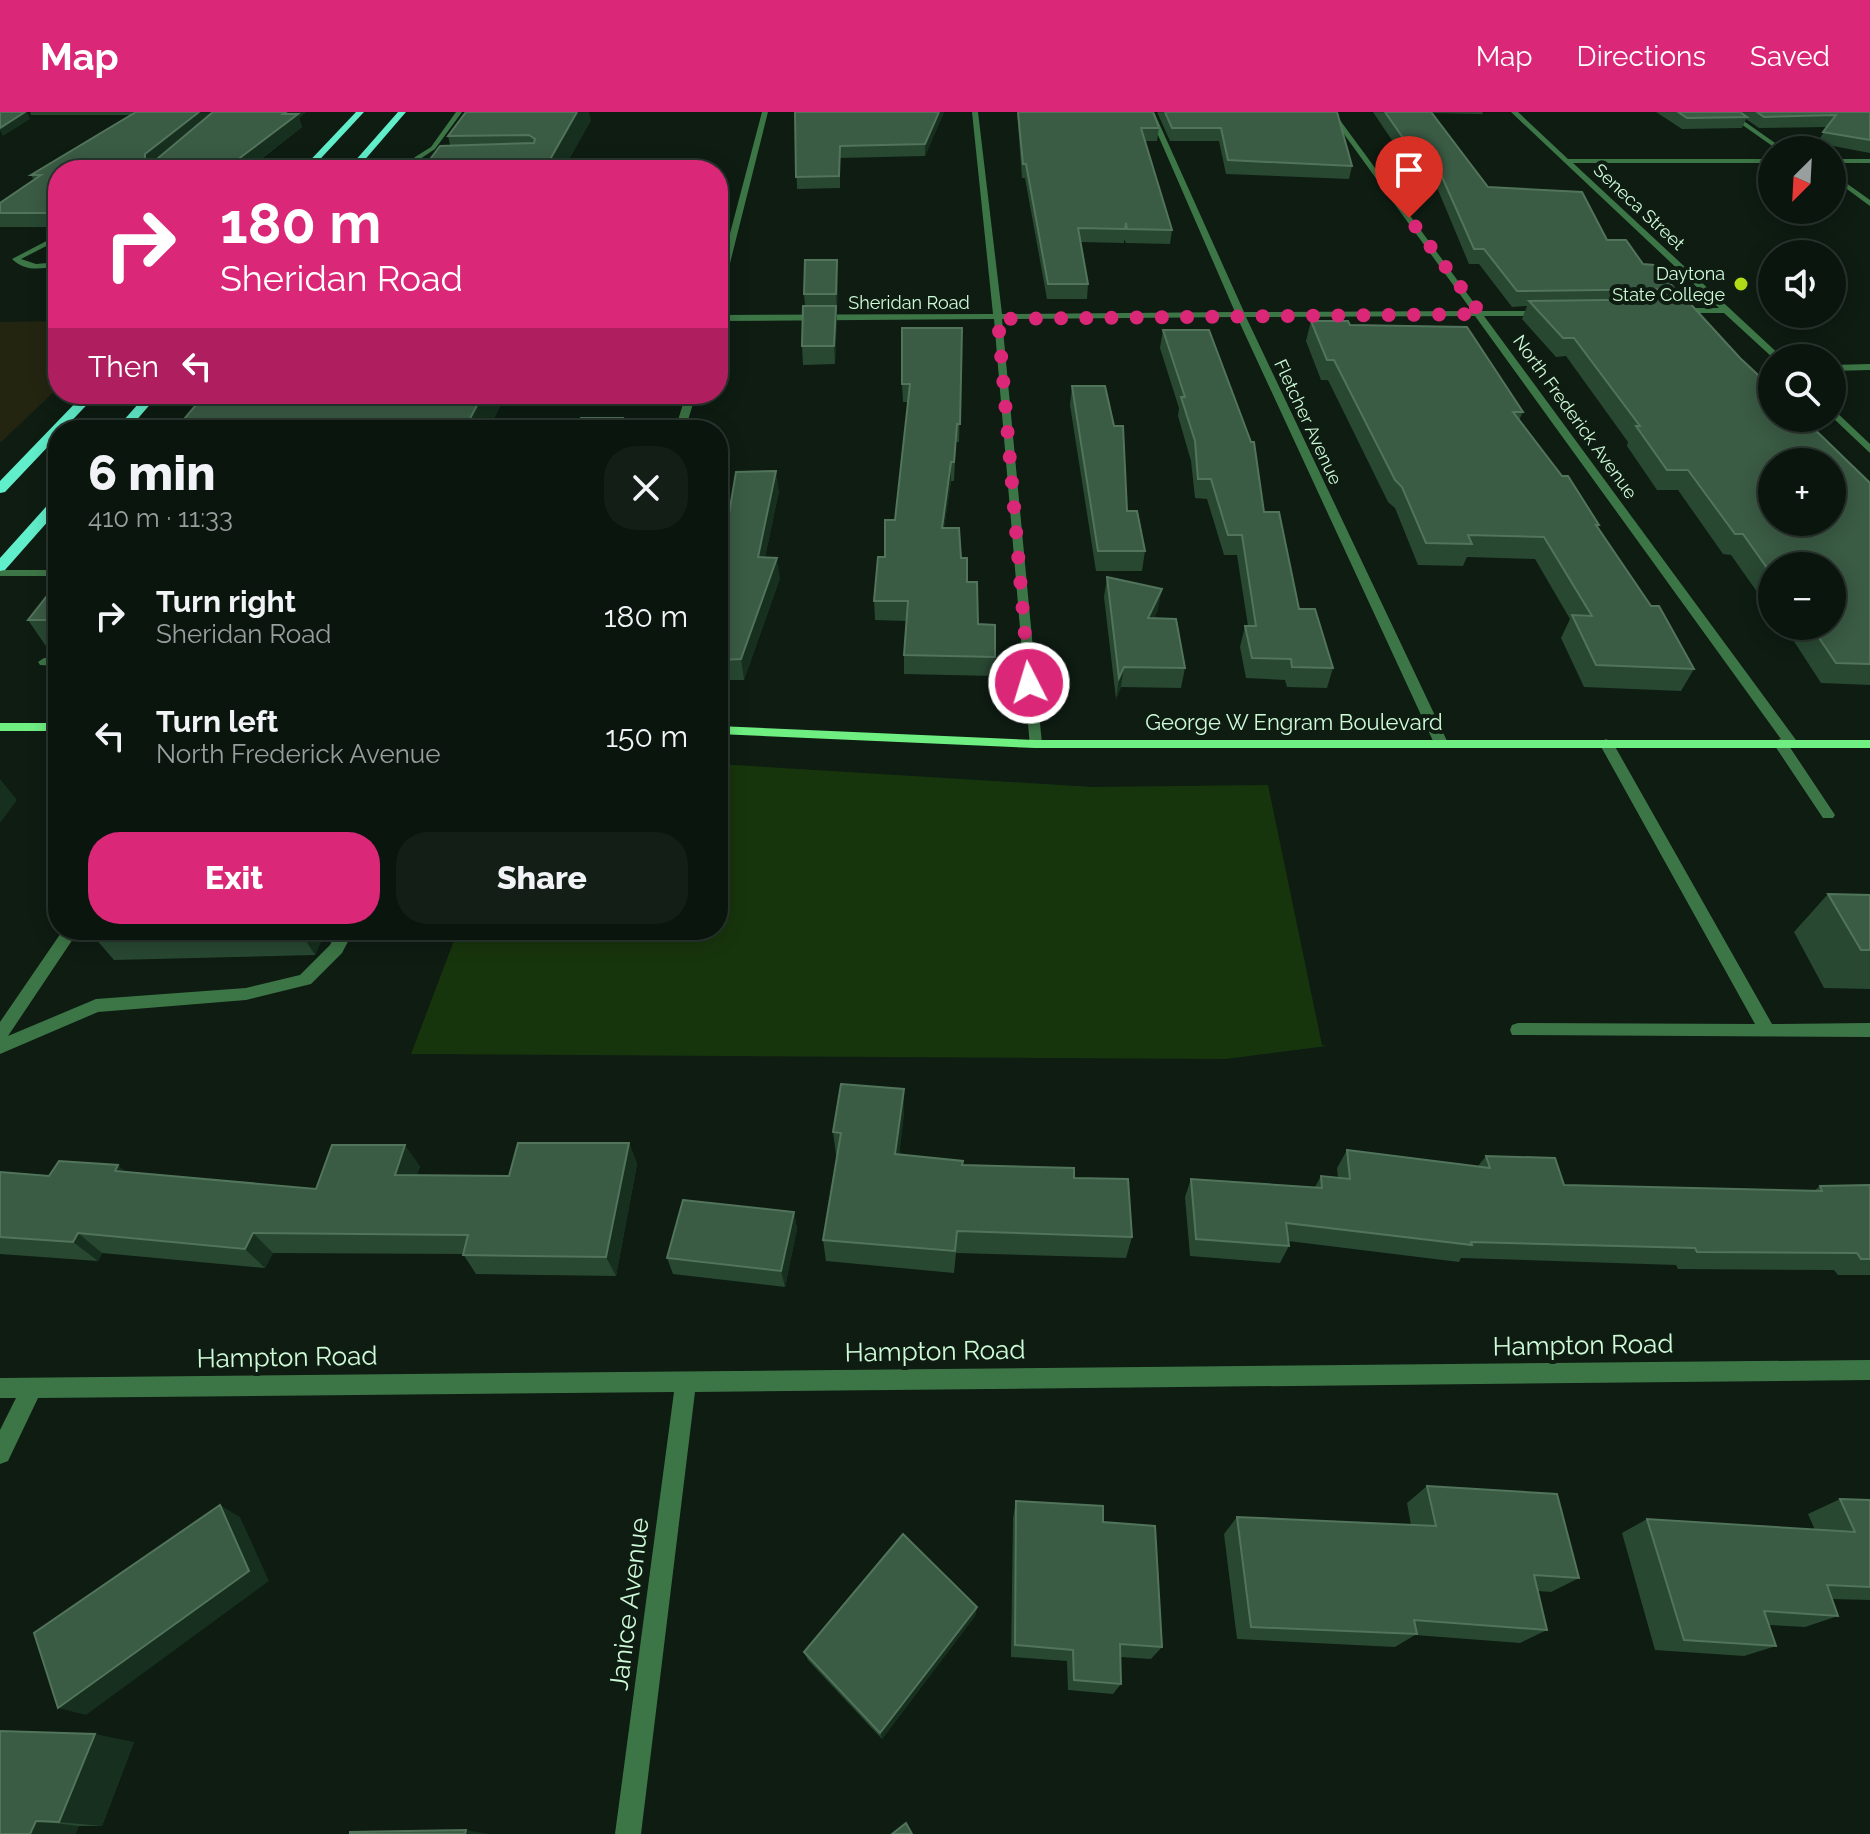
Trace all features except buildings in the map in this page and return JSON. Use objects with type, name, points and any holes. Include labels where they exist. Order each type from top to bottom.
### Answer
[{"type":"main road","points":[[315,160],[360,112]]},
{"type":"main road","points":[[359,160],[402,112]]},
{"type":"main road","points":[[66,420],[81,404]]},
{"type":"main road","points":[[130,420],[144,404]]},
{"type":"main road","points":[[0,489],[48,439]]},
{"type":"main road","points":[[0,570],[48,514]]},
{"type":"main road","points":[[1,729],[48,727]]},
{"type":"main road","name":"George W Engram Boulevard","points":[[728,730],[1035,744],[1870,744]]},
{"type":"street","points":[[416,160],[433,148],[459,112]]},
{"type":"street","points":[[728,256],[765,112]]},
{"type":"street","points":[[975,112],[998,319],[1035,744]]},
{"type":"street","name":"Fletcher Avenue","points":[[1151,112],[1241,316],[1441,743]]},
{"type":"street","name":"Seneca Street","points":[[1514,112],[1762,344]]},
{"type":"street","points":[[1727,112],[1762,136]]},
{"type":"street","points":[[1322,121],[1334,117]]},
{"type":"street","name":"North Frederick Avenue","points":[[1334,117],[1481,314],[1786,743],[1828,815]]},
{"type":"street","points":[[1566,161],[1758,161]]},
{"type":"street","points":[[1846,161],[1870,161]]},
{"type":"street","points":[[1846,186],[1870,204]]},
{"type":"street","points":[[48,242],[16,259],[22,265],[32,267],[48,265]]},
{"type":"street","points":[[1663,311],[1724,310]]},
{"type":"street","name":"Sheridan Road","points":[[728,318],[998,319],[1557,313]]},
{"type":"street","points":[[1846,368],[1870,367]]},
{"type":"street","points":[[1846,425],[1870,450]]},
{"type":"street","points":[[0,570],[48,572]]},
{"type":"street","points":[[1606,743],[1767,1031]]},
{"type":"street","points":[[0,1035],[64,940]]},
{"type":"street","points":[[0,1047],[96,1006],[246,994],[305,980],[336,949],[341,940]]},
{"type":"street","points":[[1518,1030],[1870,1030]]},
{"type":"street","name":"Hampton Road","points":[[0,1388],[1870,1370]]},
{"type":"street","name":"Janice Avenue","points":[[628,1834],[686,1381]]},
{"type":"street","points":[[0,1453],[32,1387]]},
{"type":"shaded area","points":[[48,321],[48,397],[0,443],[0,322]]},
{"type":"shaded area","points":[[728,765],[1092,787],[1268,785],[1322,1045],[1327,1046],[1226,1059],[411,1054],[454,940],[728,940]]},
{"type":"place","name":"Daytona State College","points":[[1741,284]]},
{"type":"route","points":[[1029,683],[998,319],[1481,314],[1409,218]]}]
